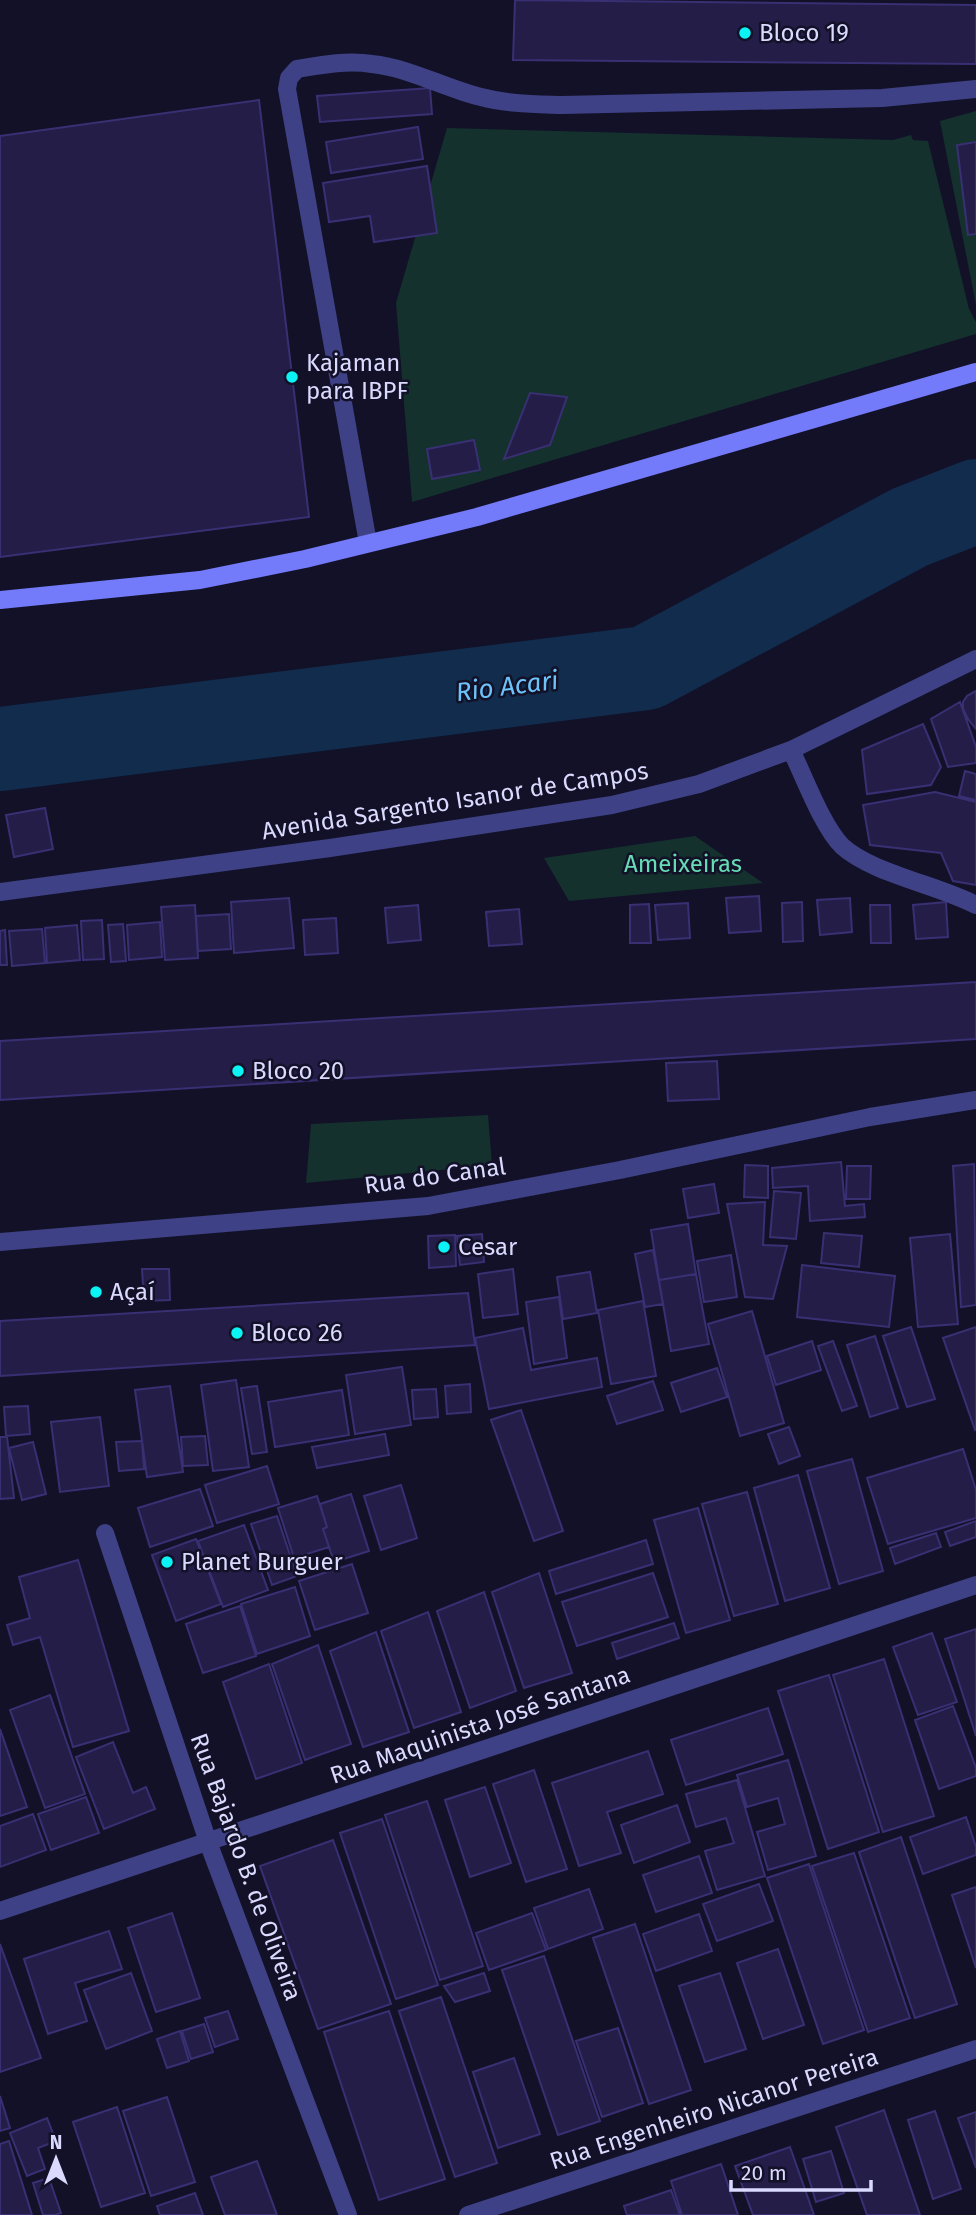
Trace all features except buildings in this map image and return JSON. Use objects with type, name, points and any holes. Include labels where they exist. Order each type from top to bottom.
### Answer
[{"type":"street","points":[[368,543],[287,89],[289,78],[297,69],[333,63],[371,63],[403,70],[480,97],[512,103],[562,105],[882,97],[976,89]]},
{"type":"street","points":[[0,600],[201,580],[305,559],[477,517],[976,372]]},
{"type":"street","name":"Avenida Sargento Isanor de Campos","points":[[0,892],[330,848],[612,805],[699,784],[791,750],[976,659]]},
{"type":"street","points":[[791,750],[829,827],[841,845],[862,860],[959,896],[976,905]]},
{"type":"street","name":"Rua do Canal","points":[[0,1242],[428,1206],[633,1168],[870,1117],[976,1100]]},
{"type":"street","name":"Rua Bajardo B. de Oliveira","points":[[105,1534],[208,1842],[348,2215]]},
{"type":"street","name":"Rua Maquinista José Santana","points":[[0,1911],[976,1585]]},
{"type":"street","name":"Rua Engenheiro Nicanor Pereira","points":[[468,2215],[976,2049]]},
{"type":"green space","points":[[976,111],[976,305],[940,121]]},
{"type":"green space","points":[[447,128],[893,140],[911,135],[913,140],[928,141],[969,309],[976,322],[976,334],[412,502],[396,303]]},
{"type":"green space","name":"Ameixeiras","points":[[695,836],[763,883],[569,901],[544,858]]},
{"type":"green space","points":[[488,1115],[492,1165],[306,1183],[311,1124]]},
{"type":"waterway","name":"Rio Acari","points":[[0,749],[646,668],[910,527],[976,501]]},
{"type":"place","name":"Bloco 19","points":[[745,33]]},
{"type":"place","name":"Kajaman para IBPF","points":[[292,377]]},
{"type":"place","name":"Bloco 20","points":[[238,1071]]},
{"type":"place","name":"Cesar","points":[[444,1247]]},
{"type":"place","name":"Açaí","points":[[96,1292]]},
{"type":"place","name":"Bloco 26","points":[[237,1333]]},
{"type":"place","name":"Planet Burguer","points":[[167,1562]]}]
